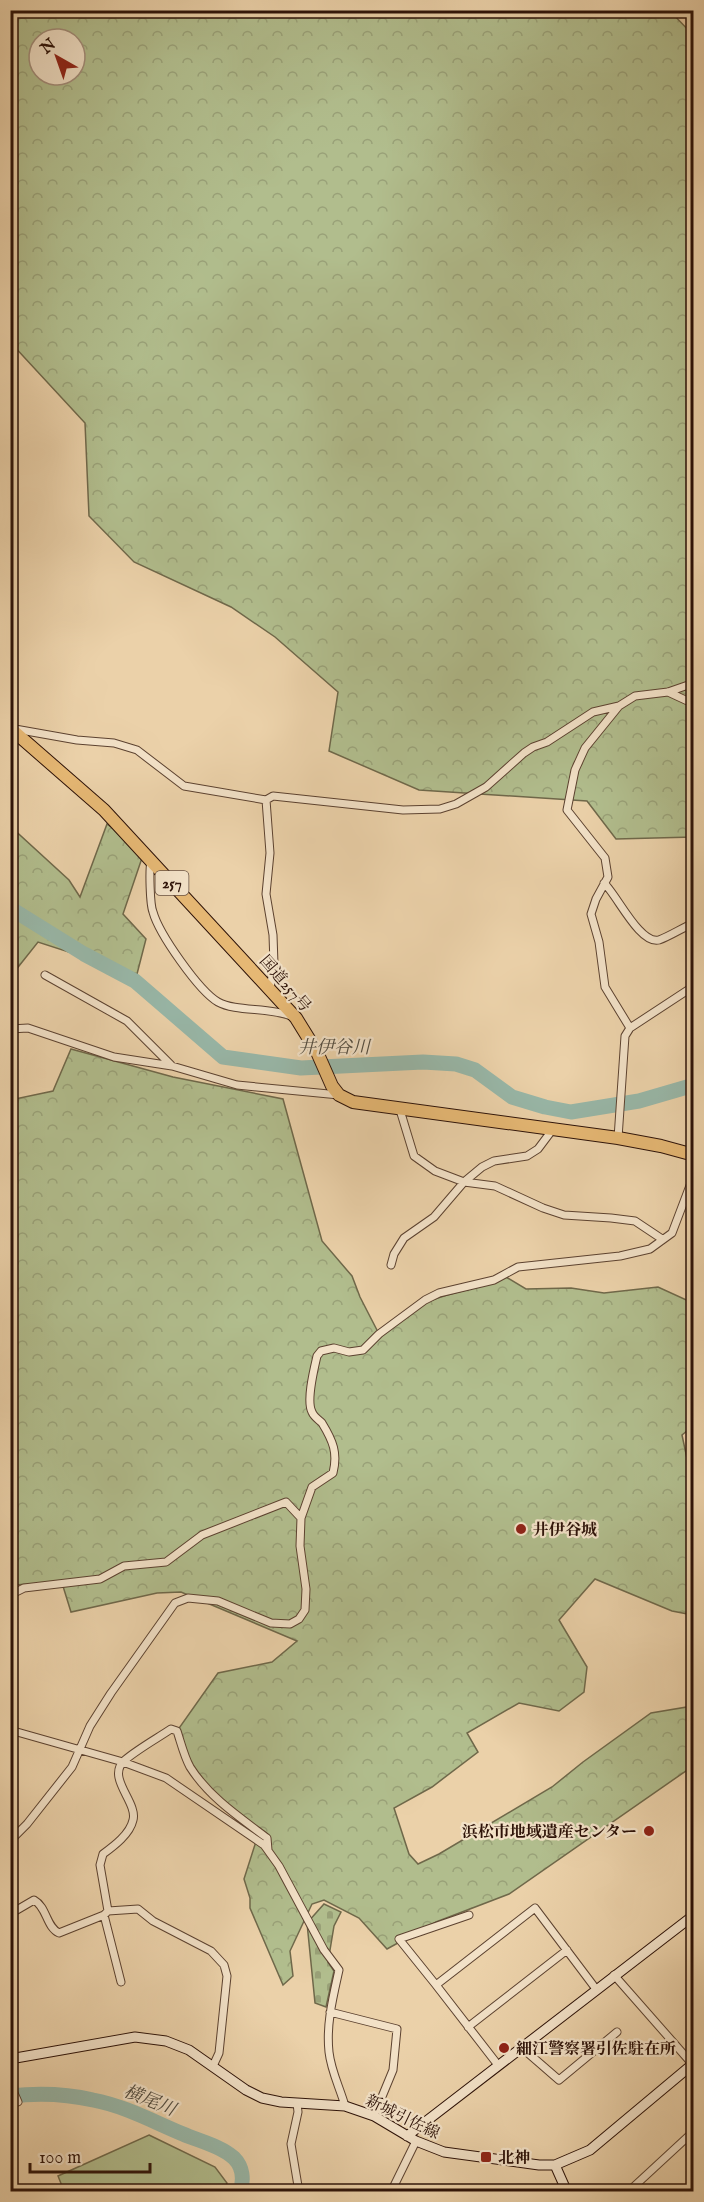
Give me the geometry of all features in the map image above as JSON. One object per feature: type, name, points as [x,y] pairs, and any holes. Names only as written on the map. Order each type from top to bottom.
[{"type":"highway","name":"国道257号","points":[[10,728],[104,810],[296,1018],[317,1052],[335,1091]]},
{"type":"highway","points":[[335,1091],[353,1102],[618,1138],[693,1155]]},
{"type":"main road","points":[[412,2138],[521,2047],[596,1989],[692,1921]]},
{"type":"main road","name":"新城引佐線","points":[[10,2060],[135,2037],[166,2041],[189,2050],[246,2090],[262,2098],[281,2102],[345,2106],[374,2116],[412,2138],[444,2152],[539,2165],[555,2165],[590,2150],[693,2065]]},
{"type":"main road","points":[[555,2165],[567,2192]]},
{"type":"street","points":[[630,1028],[605,987],[599,942],[591,914],[608,877],[605,858],[567,810],[568,804],[575,770],[585,748],[619,706],[635,696],[668,692],[693,683]]},
{"type":"street","points":[[668,692],[693,704]]},
{"type":"street","points":[[10,728],[122,745],[137,750],[184,786],[205,791],[266,800],[273,796],[403,810],[440,809],[456,804],[486,787],[524,753],[547,742],[593,712],[619,706]]},
{"type":"street","points":[[266,800],[270,853],[266,894],[273,935],[274,964],[270,989]]},
{"type":"street","points":[[151,861],[152,909],[159,929],[205,990],[219,1003],[272,1010],[296,1018]]},
{"type":"street","points":[[604,883],[640,933],[649,939],[656,940],[693,923]]},
{"type":"street","points":[[45,975],[127,1021],[172,1066]]},
{"type":"street","points":[[618,1138],[625,1036],[630,1028],[693,986]]},
{"type":"street","points":[[10,1029],[28,1028],[114,1057],[172,1066],[237,1085],[335,1091]]},
{"type":"street","points":[[400,1110],[414,1156],[435,1171],[464,1182],[495,1186],[564,1215],[635,1221],[662,1239]]},
{"type":"street","points":[[391,1265],[394,1254],[404,1238],[434,1217],[464,1182],[482,1167],[494,1161],[526,1156],[538,1149],[553,1129]]},
{"type":"street","points":[[10,1840],[27,1824],[72,1767],[90,1726],[175,1603],[188,1598],[218,1601],[271,1623],[290,1624],[299,1619],[305,1610],[306,1588],[300,1546],[301,1518],[312,1487],[333,1473],[336,1458],[322,1423],[312,1412],[310,1401],[317,1356],[321,1351],[334,1348],[349,1352],[363,1350],[379,1334],[425,1300],[439,1293],[494,1280],[518,1268],[620,1256],[650,1249],[672,1233],[693,1175]]},
{"type":"street","points":[[10,1595],[24,1588],[100,1579],[124,1566],[166,1562],[202,1535],[286,1502],[301,1518]]},
{"type":"street","points":[[121,1982],[106,1913],[100,1865],[103,1854],[119,1842],[133,1821],[133,1807],[122,1789],[119,1778],[123,1762],[171,1729],[177,1731],[189,1765],[201,1782],[218,1801],[267,1838],[269,1852]]},
{"type":"street","points":[[10,1730],[123,1762],[165,1778],[264,1845],[279,1866],[324,1950],[339,1970],[330,2012],[329,2052],[345,2106]]},
{"type":"street","points":[[10,1914],[34,1900],[39,1903],[54,1931],[59,1933],[106,1913],[138,1909],[153,1921],[212,1951],[224,1965],[227,1976],[219,2053],[213,2066]]},
{"type":"street","points":[[436,1985],[535,1908],[596,1989]]},
{"type":"street","points":[[469,1915],[399,1939],[498,2065]]},
{"type":"street","points":[[468,2027],[567,1950]]},
{"type":"street","points":[[614,1976],[693,2065]]},
{"type":"street","points":[[330,2012],[397,2028],[393,2070],[374,2116]]},
{"type":"street","points":[[521,2047],[559,2080],[617,2032]]},
{"type":"street","points":[[11,2086],[18,2102]]},
{"type":"street","points":[[297,2103],[298,2112],[291,2144],[299,2192]]},
{"type":"street","points":[[627,2192],[693,2131]]},
{"type":"street","points":[[391,2192],[412,2138]]},
{"type":"green space","points":[[11,11],[670,11],[694,36],[693,837],[616,839],[587,801],[419,790],[329,751],[338,692],[275,637],[231,607],[134,562],[89,516],[85,423],[11,343]]},
{"type":"green space","points":[[107,824],[144,852],[123,914],[146,939],[137,974],[38,942],[11,976],[10,826],[69,880],[80,897]]},
{"type":"green space","points":[[71,1049],[173,1077],[283,1099],[322,1241],[352,1276],[379,1334],[427,1302],[506,1277],[526,1289],[571,1288],[604,1293],[658,1287],[693,1303],[693,1426],[682,1435],[693,1487],[693,1615],[672,1611],[595,1579],[559,1620],[587,1667],[584,1692],[559,1711],[519,1703],[467,1733],[478,1752],[432,1787],[394,1808],[409,1854],[418,1864],[552,1787],[651,1713],[693,1706],[693,1766],[509,1894],[436,1922],[387,1949],[359,1918],[324,1900],[312,1904],[290,1951],[293,1976],[283,1985],[250,1908],[250,1898],[244,1879],[259,1832],[205,1787],[188,1761],[177,1731],[218,1673],[272,1662],[297,1641],[181,1592],[157,1593],[71,1612],[62,1583],[11,1585],[10,1100],[53,1091]]},
{"type":"green space","points":[[324,1904],[341,1912],[334,1926],[328,1962],[334,1971],[326,2007],[315,2003],[307,1923]]},
{"type":"green space","points":[[149,2135],[215,2167],[227,2183],[223,2191],[64,2191],[58,2176]]},
{"type":"waterway","name":"井伊谷川","points":[[10,908],[84,954],[135,981],[223,1057],[301,1068],[423,1062],[456,1064],[475,1070],[512,1097],[571,1112],[639,1101],[694,1085]]},
{"type":"waterway","name":"横尾川","points":[[10,2096],[62,2095],[105,2103],[128,2110],[210,2144],[229,2154],[239,2165],[242,2174],[240,2192]]},
{"type":"place","name":"井伊谷城","points":[[521,1529]]},
{"type":"place","name":"浜松市地域遺産センター","points":[[649,1831]]},
{"type":"place","name":"細江警察署引佐駐在所","points":[[504,2048]]},
{"type":"place","name":"北神","points":[[486,2157]]}]
